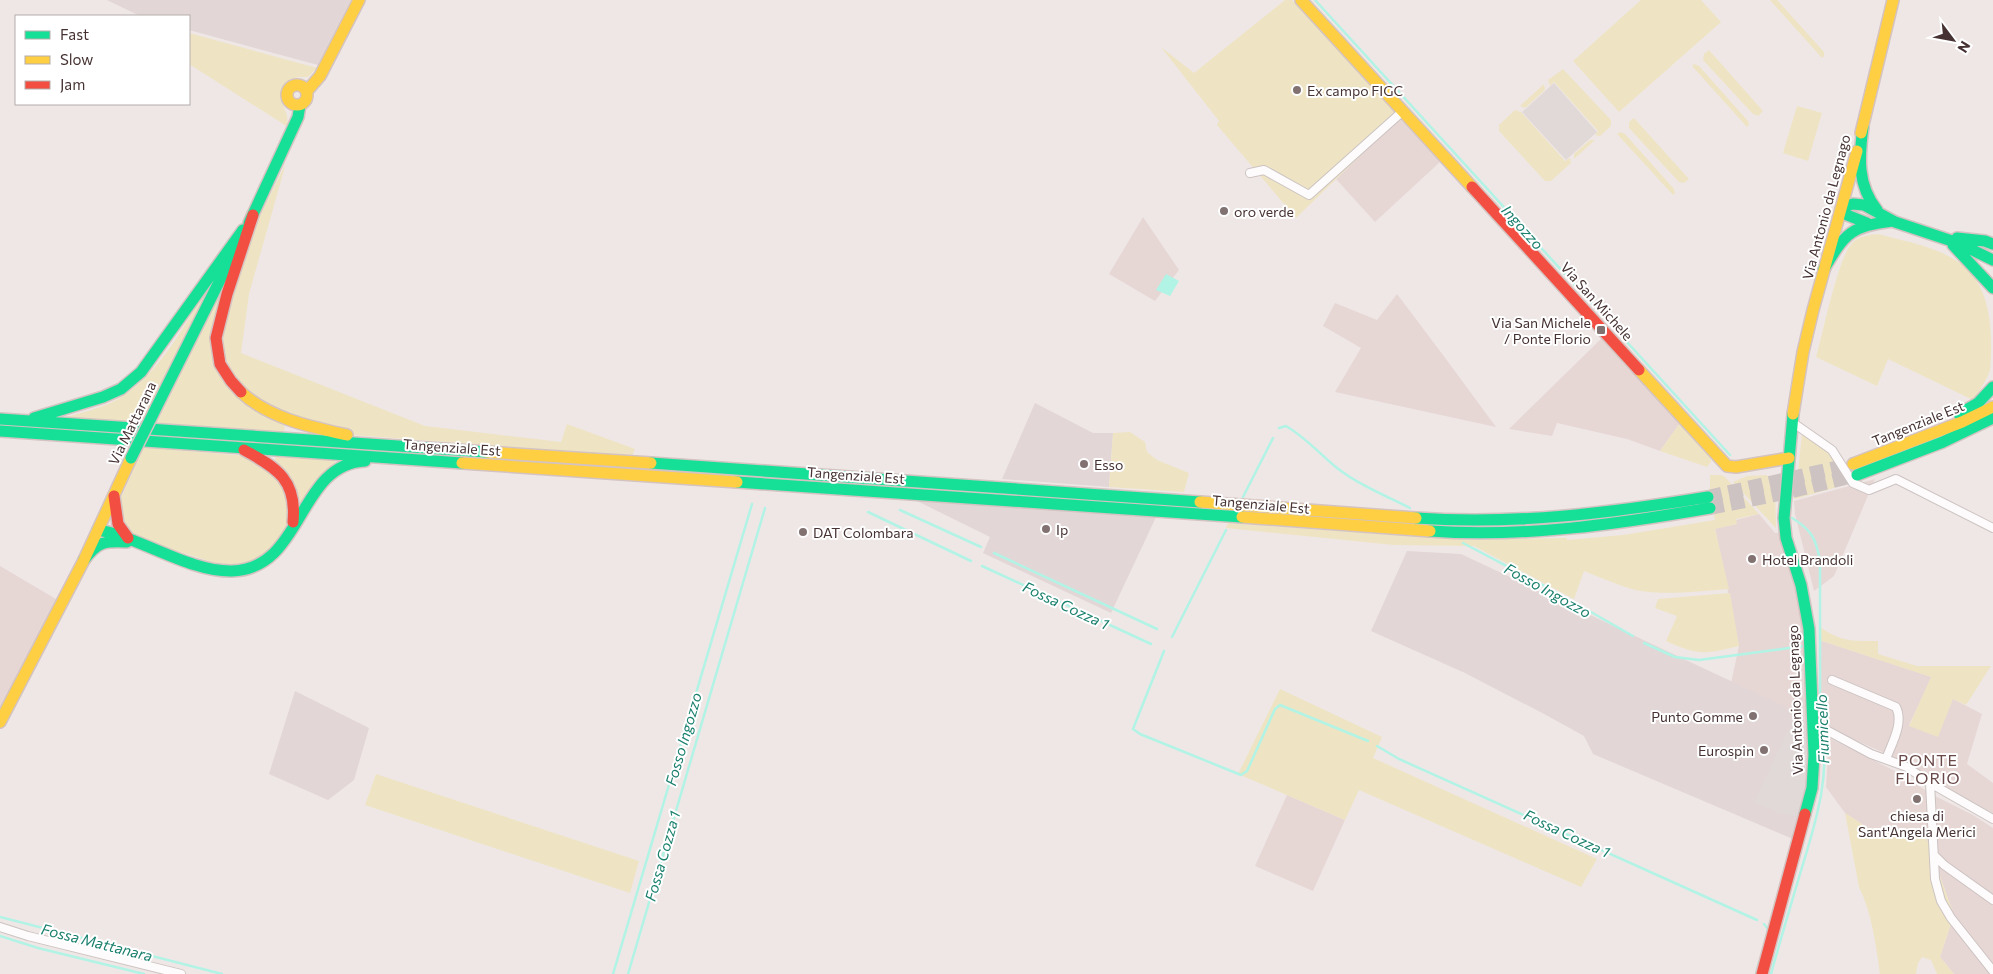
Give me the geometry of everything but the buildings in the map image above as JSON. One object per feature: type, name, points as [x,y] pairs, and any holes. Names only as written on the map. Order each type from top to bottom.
[{"type":"main road","points":[[328,62],[308,80],[290,86],[286,92],[288,101],[293,105],[300,105],[306,99],[307,91],[320,76],[328,62],[359,0]]},
{"type":"main road","name":"Via San Michele","points":[[1301,0],[1727,466],[1736,467],[1789,458]]},
{"type":"main road","name":"Via Antonio da Legnago","points":[[1762,974],[1812,788],[1816,727],[1809,629],[1801,585],[1786,538],[1784,518],[1792,422],[1803,352],[1863,127],[1893,0]]},
{"type":"main road","points":[[295,84],[302,86],[307,91]]},
{"type":"main road","name":"Via Mattarana","points":[[288,101],[291,119],[290,136]]},
{"type":"main road","name":"Via Mattarana","points":[[0,722],[84,560],[131,458],[253,215],[290,136],[298,117],[300,105]]},
{"type":"main road","points":[[1863,127],[1859,155],[1861,179],[1868,200],[1878,211],[1893,221],[1940,236],[1993,260]]},
{"type":"main road","points":[[1867,224],[1847,215],[1842,206],[1850,203],[1878,211]]},
{"type":"main road","points":[[26,421],[103,397],[121,388],[141,372],[253,215]]},
{"type":"main road","points":[[253,215],[235,266],[216,341],[216,353],[228,381],[249,399],[283,416],[321,430],[401,446]]},
{"type":"main road","points":[[1824,269],[1842,240],[1854,230],[1867,224],[1893,221]]},
{"type":"main road","points":[[1940,236],[1985,241],[1993,244]]},
{"type":"main road","points":[[1940,236],[1964,255],[1993,288]]},
{"type":"main road","points":[[1878,455],[1909,435],[1967,411],[1986,397],[1993,387]]},
{"type":"main road","name":"Tangenziale Est","points":[[1993,407],[1962,422],[1878,455],[1855,469],[1915,453],[1970,430],[1993,418]]},
{"type":"main road","name":"Tangenziale Est","points":[[0,419],[914,481],[1456,521],[1546,518],[1709,503],[1637,521],[1549,530],[1456,533],[0,431]]},
{"type":"main road","points":[[239,447],[271,463],[288,483],[295,504],[292,528]]},
{"type":"main road","points":[[98,530],[114,532],[135,542],[216,569],[233,571],[257,567],[278,552],[320,482],[351,462],[426,460]]},
{"type":"main road","points":[[114,496],[118,524],[127,537],[135,542]]},
{"type":"main road","points":[[98,530],[110,541]]},
{"type":"main road","points":[[84,560],[100,542],[135,542]]},
{"type":"street","points":[[1250,173],[1264,170],[1309,195],[1403,111]]},
{"type":"street","points":[[1792,422],[1832,450],[1853,482],[1869,490],[1896,479],[1993,528]]},
{"type":"street","points":[[1832,680],[1896,707],[1899,714],[1898,722],[1886,759]]},
{"type":"street","points":[[1816,727],[1828,731],[1871,754],[1907,767],[1930,783],[1993,819]]},
{"type":"street","points":[[1930,783],[1935,879],[1945,909],[1993,971]]},
{"type":"street","points":[[1934,855],[1944,865],[1993,900]]},
{"type":"street","points":[[0,927],[181,974]]},
{"type":"shaded area","points":[[107,0],[351,0],[318,65],[190,30],[190,15],[138,15]]},
{"type":"shaded area","points":[[1285,0],[1292,0],[1403,111],[1399,118],[1296,218],[1217,125],[1219,121],[1161,47],[1194,73]]},
{"type":"shaded area","points":[[1641,0],[1701,0],[1721,22],[1619,112],[1573,61]]},
{"type":"shaded area","points":[[1770,0],[1777,0],[1824,52],[1822,58]]},
{"type":"shaded area","points":[[190,33],[317,68],[308,77],[298,77],[285,83],[280,97],[287,115],[288,127],[190,65]]},
{"type":"shaded area","points":[[1709,50],[1763,111],[1758,116],[1753,114],[1703,60],[1704,54]]},
{"type":"shaded area","points":[[1694,64],[1699,66],[1748,121],[1749,125],[1747,127],[1692,66]]},
{"type":"shaded area","points":[[1563,69],[1611,120],[1611,126],[1600,136],[1595,135],[1598,131],[1554,82],[1550,86],[1548,80]]},
{"type":"shaded area","points":[[1554,83],[1597,132],[1566,160],[1522,112]]},
{"type":"shaded area","points":[[1544,84],[1545,90],[1525,108],[1520,106]]},
{"type":"shaded area","points":[[1797,106],[1822,113],[1808,161],[1783,153]]},
{"type":"shaded area","points":[[1515,110],[1521,112],[1565,161],[1570,158],[1571,163],[1551,181],[1545,181],[1499,131],[1499,125]]},
{"type":"shaded area","points":[[1399,118],[1440,162],[1375,222],[1336,179]]},
{"type":"shaded area","points":[[1634,118],[1689,179],[1684,183],[1679,182],[1629,128],[1629,122]]},
{"type":"shaded area","points":[[1620,132],[1625,134],[1674,189],[1675,193],[1673,195],[1617,134]]},
{"type":"shaded area","points":[[1590,140],[1595,140],[1574,159],[1574,154]]},
{"type":"shaded area","points":[[286,163],[249,294],[241,353],[425,426],[561,442],[567,424],[635,449],[632,456],[340,434],[267,404],[239,384],[225,357],[223,340],[227,314],[248,240]]},
{"type":"shaded area","points":[[1143,217],[1179,270],[1155,301],[1109,274]]},
{"type":"shaded area","points":[[1878,234],[1939,251],[1969,270],[1977,282],[1984,295],[1988,310],[1991,355],[1989,374],[1973,400],[1888,359],[1877,386],[1816,357],[1837,278],[1847,250],[1858,238]]},
{"type":"shaded area","points":[[1166,274],[1179,281],[1170,296],[1156,290]]},
{"type":"shaded area","points":[[215,275],[141,425],[66,417],[118,399],[148,375],[173,343]]},
{"type":"shaded area","points":[[228,277],[218,367],[281,421],[285,427],[283,433],[156,424]]},
{"type":"shaded area","points":[[1397,294],[1496,427],[1335,392],[1361,348],[1323,326],[1335,303],[1377,320]]},
{"type":"shaded area","points":[[1604,336],[1680,423],[1660,451],[1627,439],[1557,423],[1552,436],[1509,429]]},
{"type":"shaded area","points":[[1035,403],[1093,433],[1113,433],[1109,487],[1002,479]]},
{"type":"shaded area","points":[[1680,423],[1710,458],[1711,462],[1707,467],[1660,451]]},
{"type":"shaded area","points":[[1130,432],[1145,442],[1147,452],[1157,460],[1189,473],[1184,492],[1109,487],[1113,433]]},
{"type":"shaded area","points":[[1802,434],[1829,451],[1851,483],[1795,499]]},
{"type":"shaded area","points":[[143,447],[247,456],[264,463],[284,487],[290,505],[286,532],[259,561],[225,566],[141,540],[127,531],[120,500]]},
{"type":"shaded area","points":[[277,456],[334,460],[336,465],[301,502],[275,461]]},
{"type":"shaded area","points":[[1710,475],[1722,475],[1725,477],[1759,514],[1736,519],[1737,524],[1715,529],[1729,589],[1646,592],[1629,588],[1584,571],[1574,599],[1474,546],[1394,545],[1226,528],[1228,523],[1468,540],[1567,538],[1567,540],[1623,535],[1715,520],[1710,492]]},
{"type":"shaded area","points":[[1766,475],[1771,478],[1775,485],[1776,528],[1733,482],[1747,476]]},
{"type":"shaded area","points":[[1875,479],[1834,576],[1814,591],[1795,514],[1794,501]]},
{"type":"shaded area","points":[[911,498],[1157,515],[1111,613],[983,553],[990,537]]},
{"type":"shaded area","points":[[1759,514],[1775,533],[1784,533],[1788,545],[1805,635],[1807,717],[1731,683],[1739,646],[1715,528],[1736,524],[1736,520]]},
{"type":"shaded area","points":[[1407,551],[1461,554],[1807,717],[1806,788],[1800,826],[1793,839],[1593,754],[1584,736],[1465,673],[1371,631]]},
{"type":"shaded area","points":[[0,566],[56,599],[0,712]]},
{"type":"shaded area","points":[[1730,593],[1739,646],[1718,651],[1702,652],[1686,649],[1666,641],[1677,616],[1655,608],[1658,599]]},
{"type":"shaded area","points":[[1819,626],[1833,635],[1847,640],[1878,641],[1878,654],[1917,666],[1991,666],[1966,705],[1953,699],[1938,737],[1909,726],[1931,677],[1819,640]]},
{"type":"shaded area","points":[[1819,640],[1932,677],[1909,725],[1953,699],[1982,714],[1967,764],[1993,783],[1993,813],[1935,782],[1911,765],[1822,725]]},
{"type":"shaded area","points":[[1280,689],[1382,737],[1373,758],[1597,859],[1581,887],[1359,790],[1345,820],[1238,774]]},
{"type":"shaded area","points":[[295,691],[369,728],[354,780],[328,800],[269,774]]},
{"type":"shaded area","points":[[1788,730],[1807,740],[1807,764],[1801,818],[1779,813],[1754,802]]},
{"type":"shaded area","points":[[1829,738],[1905,776],[1929,793],[1973,815],[1993,828],[1993,974],[1954,974],[1940,957],[1954,915],[1924,832],[1868,828],[1845,813],[1826,787]]},
{"type":"shaded area","points":[[376,774],[639,861],[630,893],[365,805]]},
{"type":"shaded area","points":[[1287,795],[1345,820],[1313,891],[1255,866]]},
{"type":"shaded area","points":[[1845,813],[1868,828],[1924,832],[1954,915],[1940,957],[1954,974],[1937,974],[1931,960],[1922,957],[1918,963],[1916,974],[1880,974],[1873,930],[1859,887]]},
{"type":"waterway","name":"Ingozzo","points":[[1315,0],[1730,455]]},
{"type":"waterway","name":"Fosso Ingozzo","points":[[1279,428],[1286,426],[1300,435],[1337,468],[1354,480],[1410,508]]},
{"type":"waterway","name":"Fosso Ingozzo","points":[[1243,497],[1273,438]]},
{"type":"waterway","name":"Fosso Ingozzo","points":[[613,974],[752,504]]},
{"type":"waterway","name":"Fossa Cozza 1","points":[[628,974],[765,508]]},
{"type":"waterway","name":"Fosso Ingozzo","points":[[900,510],[981,547]]},
{"type":"waterway","name":"Fossa Cozza 1","points":[[868,512],[971,561]]},
{"type":"waterway","name":"Fiumicello","points":[[1771,974],[1816,817],[1823,778],[1824,759],[1820,720],[1820,561],[1815,541],[1809,531],[1792,518]]},
{"type":"waterway","name":"Fosso Ingozzo","points":[[1172,637],[1226,530]]},
{"type":"waterway","name":"Fosso Ingozzo","points":[[1463,543],[1554,591],[1633,636]]},
{"type":"waterway","name":"Fosso Ingozzo","points":[[994,553],[1157,629]]},
{"type":"waterway","name":"Fossa Cozza 1","points":[[982,566],[1151,644]]},
{"type":"waterway","name":"Fosso Ingozzo","points":[[1644,643],[1675,657],[1699,660],[1804,646]]},
{"type":"waterway","name":"Fossa Cozza 1","points":[[1164,651],[1133,729],[1140,734],[1241,775],[1247,771],[1275,709],[1280,705],[1368,741]]},
{"type":"waterway","name":"Fossa Cozza 1","points":[[1377,746],[1399,759],[1757,920]]},
{"type":"waterway","name":"Fossa Mattanara","points":[[0,917],[222,974]]},
{"type":"waterway","name":"Fossa Cozza 1","points":[[1764,924],[1768,929],[1766,939]]},
{"type":"waterway","points":[[0,936],[38,948],[144,974]]},
{"type":"waterway","name":"Fossa Cozza 1","points":[[1756,974],[1759,962]]},
{"type":"tunnel","points":[[1708,497],[1853,464]]},
{"type":"tunnel","points":[[1710,508],[1784,493],[1857,475]]},
{"type":"traffic: fast","points":[[249,223],[298,117],[300,105]]},
{"type":"traffic: fast","points":[[1863,127],[1861,170],[1866,191],[1877,210]]},
{"type":"traffic: fast","points":[[1867,223],[1847,215],[1842,207],[1853,204],[1864,205],[1895,222],[1958,243],[1993,260]]},
{"type":"traffic: fast","points":[[1824,269],[1838,247],[1851,233],[1867,226],[1893,221]]},
{"type":"traffic: fast","points":[[34,418],[103,397],[121,389],[141,372],[243,230]]},
{"type":"traffic: fast","points":[[1957,238],[1985,241],[1993,244]]},
{"type":"traffic: fast","points":[[1953,245],[1993,288]]},
{"type":"traffic: fast","points":[[156,408],[237,246]]},
{"type":"traffic: fast","points":[[1959,414],[1978,403],[1993,387]]},
{"type":"traffic: fast","points":[[131,458],[156,408]]},
{"type":"traffic: fast","points":[[1793,414],[1784,518],[1786,538],[1801,585],[1809,629],[1814,755],[1812,788],[1805,814]]},
{"type":"traffic: fast","points":[[1857,475],[1943,442],[1993,418]]},
{"type":"traffic: fast","points":[[0,419],[487,452]]},
{"type":"traffic: fast","points":[[0,431],[462,463]]},
{"type":"traffic: fast","points":[[98,530],[131,540],[199,566],[216,570],[232,571],[256,566],[274,553],[288,536],[312,497],[326,479],[343,467],[365,461]]},
{"type":"traffic: fast","points":[[651,463],[1200,502]]},
{"type":"traffic: fast","points":[[737,482],[1242,517]]},
{"type":"traffic: fast","points":[[1416,518],[1453,520],[1526,519],[1599,513],[1708,497]]},
{"type":"traffic: fast","points":[[1430,531],[1465,533],[1535,531],[1605,524],[1710,508]]},
{"type":"traffic: fast","points":[[84,560],[94,549],[107,542],[127,542]]},
{"type":"traffic: slow","points":[[307,91],[320,76],[359,0]]},
{"type":"traffic: slow","points":[[1301,0],[1472,187]]},
{"type":"traffic: slow","points":[[1861,133],[1893,0]]},
{"type":"traffic: slow","points":[[293,85],[301,85],[307,91],[307,95],[307,99],[301,105],[293,105],[287,99],[287,91],[293,85]]},
{"type":"traffic: slow","points":[[1793,414],[1803,352],[1813,310],[1857,151]]},
{"type":"traffic: slow","points":[[1639,370],[1727,466],[1736,467],[1789,458]]},
{"type":"traffic: slow","points":[[241,392],[264,409],[277,415],[305,425],[347,435]]},
{"type":"traffic: slow","points":[[1853,464],[1962,422],[1993,407]]},
{"type":"traffic: slow","points":[[487,452],[651,463]]},
{"type":"traffic: slow","points":[[0,722],[84,560],[131,458]]},
{"type":"traffic: slow","points":[[462,463],[737,482]]},
{"type":"traffic: slow","points":[[1200,502],[1416,518]]},
{"type":"traffic: slow","points":[[1242,517],[1430,531]]},
{"type":"traffic: jam","points":[[1472,187],[1639,370]]},
{"type":"traffic: jam","points":[[241,392],[220,364],[216,338],[227,294],[253,215]]},
{"type":"traffic: jam","points":[[244,450],[267,463],[283,477],[292,496],[293,522]]},
{"type":"traffic: jam","points":[[114,496],[118,524],[128,538]]},
{"type":"traffic: jam","points":[[1762,974],[1805,814]]},
{"type":"place","name":"Ex campo FIGC","points":[[1297,90]]},
{"type":"place","name":"oro verde","points":[[1224,211]]},
{"type":"place","name":"Via San Michele / Ponte Florio","points":[[1601,330]]},
{"type":"place","name":"Esso","points":[[1084,464]]},
{"type":"place","name":"Ip","points":[[1046,529]]},
{"type":"place","name":"DAT Colombara","points":[[803,532]]},
{"type":"place","name":"Hotel Brandoli","points":[[1752,559]]},
{"type":"place","name":"Punto Gomme","points":[[1753,716]]},
{"type":"place","name":"Eurospin","points":[[1764,750]]},
{"type":"place","name":"chiesa di Sant'Angela Merici","points":[[1917,799]]},
{"type":"district","name":"PONTE FLORIO","points":[[1928,768]]}]
